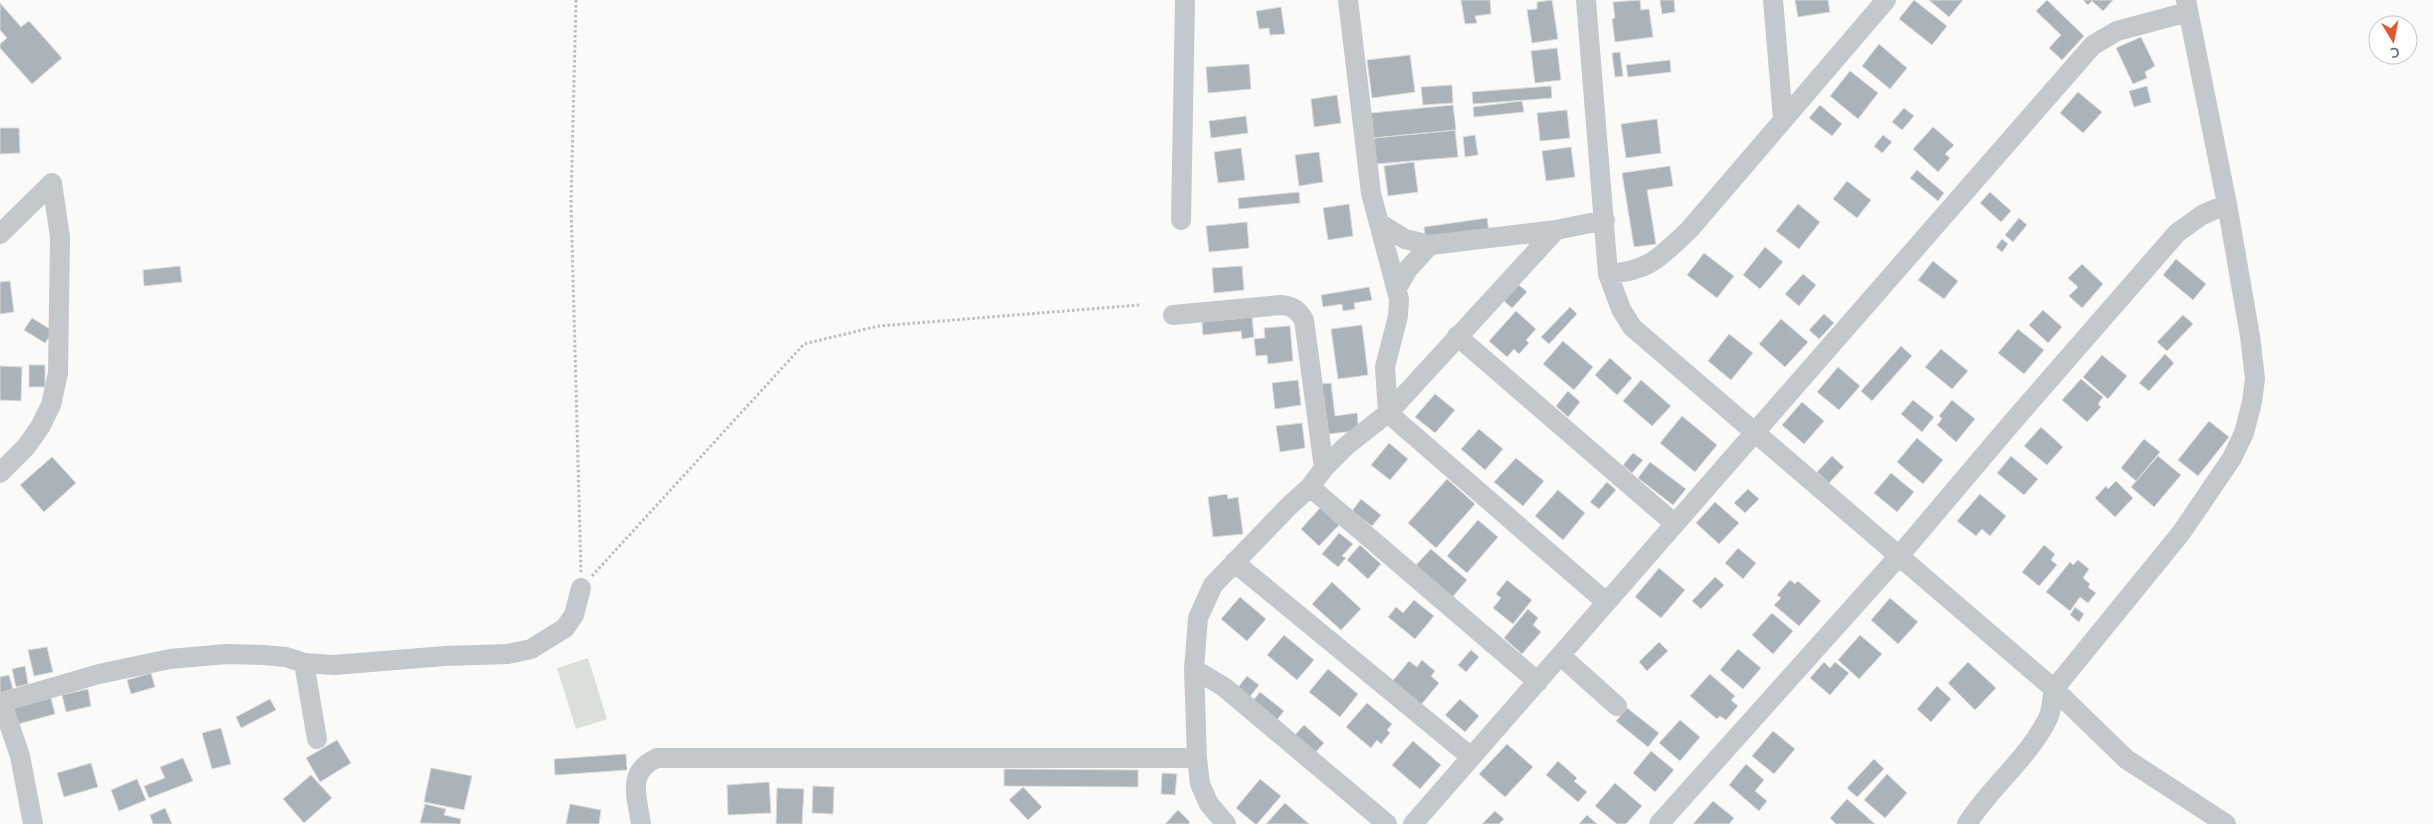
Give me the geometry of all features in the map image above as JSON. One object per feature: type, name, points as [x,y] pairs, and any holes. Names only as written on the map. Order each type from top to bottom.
[{"type":"street","points":[[1181,220],[1185,0]]},
{"type":"street","points":[[1348,0],[1371,194],[1399,299],[1398,316],[1385,367],[1388,413],[1606,602]]},
{"type":"street","points":[[1586,0],[1608,274],[1621,309],[1632,327],[2054,689],[2126,759],[2226,824]]},
{"type":"street","points":[[1773,0],[1783,119]]},
{"type":"street","points":[[1608,274],[1630,272],[1655,262],[1688,230],[1886,0]]},
{"type":"street","points":[[1413,824],[2093,45],[2117,31],[2187,6],[2227,204],[2255,379],[2252,402],[2244,434],[2232,458],[2181,533],[2054,689],[2050,713],[2037,738],[1977,808],[1967,824]]},
{"type":"street","points":[[0,234],[52,183],[60,237],[58,373],[51,405],[40,427],[26,447],[0,473]]},
{"type":"street","points":[[1659,824],[1899,556],[2177,232],[2202,215],[2227,204]]},
{"type":"street","points":[[1379,223],[1405,238],[1430,246],[1556,230],[1605,220]]},
{"type":"street","points":[[1226,824],[1209,804],[1200,784],[1197,758],[1194,669],[1198,618],[1213,585],[1310,487],[1324,468],[1346,446],[1388,413],[1556,230]]},
{"type":"street","points":[[1397,288],[1408,269],[1430,246]]},
{"type":"street","points":[[1173,315],[1281,305],[1291,306],[1299,311],[1304,320],[1324,468]]},
{"type":"street","points":[[1457,336],[1675,524]]},
{"type":"street","points":[[1310,487],[1538,682]]},
{"type":"street","points":[[1234,562],[1471,757]]},
{"type":"street","points":[[34,824],[20,756],[1,703],[99,674],[170,659],[226,654],[264,655],[286,657],[304,663],[334,665],[446,656],[508,654],[531,649],[565,628],[574,615],[581,588]]},
{"type":"street","points":[[1561,656],[1618,706]]},
{"type":"street","points":[[304,663],[317,739]]},
{"type":"street","points":[[1194,669],[1224,687],[1387,824]]},
{"type":"street","points":[[641,824],[636,784],[638,772],[648,762],[657,758],[1197,758]]},
{"type":"path","points":[[576,0],[571,203],[581,588]]},
{"type":"path","points":[[581,588],[804,344],[879,326],[1139,305]]},
{"type":"shaded area","points":[[588,658],[607,719],[576,729],[557,668]]},
{"type":"building","points":[[1461,0],[1490,0],[1491,14],[1475,16],[1477,23],[1465,24]]},
{"type":"building","points":[[1552,0],[1558,39],[1532,43],[1527,10],[1537,9],[1537,2]]},
{"type":"building","points":[[1640,0],[1641,10],[1649,9],[1653,37],[1615,42],[1612,19],[1615,18],[1613,2]]},
{"type":"building","points":[[1660,0],[1674,0],[1675,12],[1662,14]]},
{"type":"building","points":[[1795,0],[1828,0],[1830,12],[1798,17]]},
{"type":"building","points":[[1914,0],[1947,26],[1932,45],[1899,19]]},
{"type":"building","points":[[1929,0],[1963,0],[1949,17]]},
{"type":"building","points":[[2047,0],[2084,36],[2062,60],[2049,48],[2061,35],[2036,11]]},
{"type":"building","points":[[2083,0],[2113,0],[2103,11],[2092,1],[2088,5]]},
{"type":"building","points":[[0,3],[21,27],[29,21],[62,58],[32,84],[0,48],[0,44],[7,38],[0,30]]},
{"type":"building","points":[[1281,7],[1285,34],[1270,35],[1269,28],[1259,29],[1256,11]]},
{"type":"building","points":[[2141,37],[2155,66],[2145,72],[2147,78],[2133,84],[2116,48]]},
{"type":"building","points":[[1879,44],[1907,68],[1890,89],[1862,66]]},
{"type":"building","points":[[1557,48],[1561,80],[1535,83],[1531,51]]},
{"type":"building","points":[[1620,52],[1623,76],[1615,77],[1612,53]]},
{"type":"building","points":[[1410,55],[1415,92],[1372,98],[1367,60]]},
{"type":"building","points":[[1670,60],[1671,72],[1628,77],[1626,65]]},
{"type":"building","points":[[1249,64],[1251,89],[1208,93],[1206,67]]},
{"type":"building","points":[[1850,71],[1878,93],[1858,119],[1830,96]]},
{"type":"building","points":[[1452,85],[1453,103],[1423,105],[1421,87]]},
{"type":"building","points":[[1551,86],[1552,98],[1473,104],[1472,92]]},
{"type":"building","points":[[2147,86],[2151,102],[2134,107],[2129,91]]},
{"type":"building","points":[[2078,92],[2102,112],[2083,133],[2060,113]]},
{"type":"building","points":[[1337,95],[1341,123],[1314,127],[1311,99]]},
{"type":"building","points":[[1522,101],[1524,112],[1474,117],[1473,107]]},
{"type":"building","points":[[1453,105],[1456,130],[1374,138],[1371,113]]},
{"type":"building","points":[[1820,105],[1842,124],[1832,136],[1809,118]]},
{"type":"building","points":[[1904,108],[1914,116],[1902,130],[1892,122]]},
{"type":"building","points":[[1567,110],[1570,138],[1540,141],[1537,113]]},
{"type":"building","points":[[1246,116],[1248,133],[1211,138],[1209,121]]},
{"type":"building","points":[[1657,119],[1661,153],[1626,158],[1621,124]]},
{"type":"building","points":[[1933,127],[1954,145],[1945,154],[1950,158],[1938,172],[1913,149]]},
{"type":"building","points":[[0,128],[19,128],[20,153],[0,154]]},
{"type":"building","points":[[1455,130],[1458,157],[1376,164],[1374,138]]},
{"type":"building","points":[[1475,135],[1478,155],[1465,157],[1463,137]]},
{"type":"building","points":[[1883,135],[1892,142],[1882,153],[1874,146]]},
{"type":"building","points":[[1571,147],[1575,177],[1546,181],[1542,151]]},
{"type":"building","points":[[1241,148],[1245,180],[1218,183],[1214,152]]},
{"type":"building","points":[[1319,152],[1323,182],[1299,186],[1295,155]]},
{"type":"building","points":[[1414,162],[1418,192],[1388,196],[1384,166]]},
{"type":"building","points":[[1670,166],[1673,186],[1647,190],[1656,244],[1634,247],[1622,173]]},
{"type":"building","points":[[1917,170],[1944,193],[1938,201],[1910,178]]},
{"type":"building","points":[[1847,181],[1871,200],[1857,218],[1833,199]]},
{"type":"building","points":[[1299,192],[1300,203],[1239,209],[1238,198]]},
{"type":"building","points":[[1990,192],[2011,211],[2001,222],[1980,203]]},
{"type":"building","points":[[1349,204],[1353,236],[1328,240],[1323,208]]},
{"type":"building","points":[[1798,204],[1820,222],[1799,249],[1776,231]]},
{"type":"building","points":[[1487,218],[1489,232],[1426,241],[1424,227]]},
{"type":"building","points":[[2019,218],[2027,225],[2013,242],[2005,235]]},
{"type":"building","points":[[1247,222],[1249,248],[1209,252],[1206,226]]},
{"type":"building","points":[[2002,239],[2008,244],[2002,252],[1996,247]]},
{"type":"building","points":[[1765,247],[1783,262],[1760,289],[1743,275]]},
{"type":"building","points":[[1704,253],[1734,276],[1717,298],[1687,275]]},
{"type":"building","points":[[2176,259],[2206,284],[2193,300],[2163,275]]},
{"type":"building","points":[[1933,261],[1958,281],[1944,299],[1918,280]]},
{"type":"building","points":[[2082,264],[2103,284],[2082,308],[2069,296],[2078,287],[2068,278]]},
{"type":"building","points":[[180,266],[182,282],[144,286],[143,270]]},
{"type":"building","points":[[1242,266],[1244,290],[1214,293],[1212,268]]},
{"type":"building","points":[[1803,274],[1816,285],[1799,306],[1785,294]]},
{"type":"building","points":[[10,281],[14,312],[0,314],[0,282]]},
{"type":"building","points":[[1519,285],[1527,292],[1512,308],[1504,301]]},
{"type":"building","points":[[1369,287],[1372,300],[1354,303],[1355,309],[1343,311],[1342,304],[1323,307],[1321,295]]},
{"type":"building","points":[[1570,307],[1577,314],[1549,344],[1541,337]]},
{"type":"building","points":[[2043,310],[2062,327],[2048,343],[2029,325]]},
{"type":"building","points":[[1516,311],[1536,329],[1526,340],[1529,343],[1519,354],[1514,349],[1507,357],[1489,341]]},
{"type":"building","points":[[1824,314],[1834,323],[1819,339],[1809,330]]},
{"type":"building","points":[[2183,315],[2193,324],[2167,351],[2157,342]]},
{"type":"building","points":[[1252,317],[1254,337],[1242,339],[1241,331],[1203,335],[1202,322]]},
{"type":"building","points":[[32,318],[53,331],[45,343],[24,330]]},
{"type":"building","points":[[1781,319],[1808,342],[1785,367],[1759,344]]},
{"type":"building","points":[[1362,325],[1368,375],[1338,379],[1331,329]]},
{"type":"building","points":[[1290,326],[1293,361],[1268,364],[1267,355],[1256,356],[1254,339],[1265,338],[1264,328]]},
{"type":"building","points":[[2018,329],[2044,350],[2024,374],[1998,353]]},
{"type":"building","points":[[1729,334],[1753,353],[1731,380],[1708,361]]},
{"type":"building","points":[[1563,341],[1593,367],[1574,390],[1543,364]]},
{"type":"building","points":[[1901,346],[1912,356],[1872,401],[1861,391]]},
{"type":"building","points":[[1941,349],[1968,371],[1952,389],[1925,367]]},
{"type":"building","points":[[2165,354],[2174,363],[2149,391],[2139,383]]},
{"type":"building","points":[[2102,355],[2127,376],[2108,399],[2083,377]]},
{"type":"building","points":[[1610,358],[1632,378],[1617,395],[1595,375]]},
{"type":"building","points":[[29,365],[45,365],[45,387],[29,387]]},
{"type":"building","points":[[0,366],[22,367],[21,401],[0,400]]},
{"type":"building","points":[[1838,367],[1860,386],[1839,410],[1817,392]]},
{"type":"building","points":[[2081,379],[2103,397],[2098,404],[2101,407],[2087,422],[2062,400]]},
{"type":"building","points":[[1298,380],[1301,405],[1275,409],[1272,383]]},
{"type":"building","points":[[1641,380],[1671,406],[1652,426],[1623,401]]},
{"type":"building","points":[[1331,383],[1335,416],[1357,413],[1358,423],[1355,431],[1328,434],[1322,384]]},
{"type":"building","points":[[1568,391],[1580,402],[1568,417],[1556,406]]},
{"type":"building","points":[[1435,394],[1455,410],[1435,433],[1415,417]]},
{"type":"building","points":[[1913,400],[1934,417],[1922,432],[1901,414]]},
{"type":"building","points":[[1952,400],[1975,419],[1956,442],[1937,425],[1942,419],[1939,416]]},
{"type":"building","points":[[1802,402],[1824,421],[1804,444],[1782,425]]},
{"type":"building","points":[[1682,416],[1717,445],[1695,472],[1660,443]]},
{"type":"building","points":[[2209,421],[2229,437],[2198,476],[2178,460]]},
{"type":"building","points":[[1302,423],[1305,448],[1280,452],[1276,426]]},
{"type":"building","points":[[2041,427],[2063,447],[2047,465],[2024,446]]},
{"type":"building","points":[[1479,429],[1503,449],[1485,470],[1461,449]]},
{"type":"building","points":[[1917,438],[1943,460],[1923,484],[1897,462]]},
{"type":"building","points":[[2144,439],[2160,452],[2136,481],[2121,468]]},
{"type":"building","points":[[1389,443],[1408,459],[1390,480],[1371,465]]},
{"type":"building","points":[[1633,453],[1643,460],[1632,473],[1623,465]]},
{"type":"building","points":[[1832,456],[1844,467],[1829,483],[1817,472]]},
{"type":"building","points":[[2011,456],[2038,479],[2024,495],[1997,473]]},
{"type":"building","points":[[2158,456],[2181,475],[2154,507],[2131,487]]},
{"type":"building","points":[[52,457],[76,483],[44,512],[20,485]]},
{"type":"building","points":[[1516,458],[1544,481],[1523,506],[1494,482]]},
{"type":"building","points":[[1650,462],[1686,489],[1673,505],[1638,478]]},
{"type":"building","points":[[1891,473],[1914,492],[1897,512],[1874,493]]},
{"type":"building","points":[[1447,479],[1475,504],[1436,548],[1408,523]]},
{"type":"building","points":[[2116,481],[2133,498],[2115,517],[2095,498],[2106,486],[2108,489]]},
{"type":"building","points":[[1607,482],[1616,490],[1599,509],[1590,502]]},
{"type":"building","points":[[1748,489],[1759,499],[1745,513],[1734,503]]},
{"type":"building","points":[[1558,490],[1585,513],[1563,540],[1535,516]]},
{"type":"building","points":[[1227,494],[1228,499],[1238,497],[1243,534],[1213,537],[1208,497]]},
{"type":"building","points":[[1980,494],[2006,516],[1990,536],[1982,529],[1976,536],[1957,521]]},
{"type":"building","points":[[1361,499],[1381,515],[1372,526],[1352,511]]},
{"type":"building","points":[[1715,502],[1739,523],[1719,544],[1696,523]]},
{"type":"building","points":[[1320,508],[1339,525],[1319,546],[1301,529]]},
{"type":"building","points":[[1478,520],[1498,537],[1467,573],[1447,556]]},
{"type":"building","points":[[1339,533],[1353,544],[1342,556],[1346,558],[1338,567],[1322,554]]},
{"type":"building","points":[[1360,545],[1381,564],[1368,579],[1347,560]]},
{"type":"building","points":[[2044,545],[2055,554],[2051,560],[2057,565],[2039,586],[2022,572]]},
{"type":"building","points":[[1738,548],[1756,563],[1743,579],[1725,563]]},
{"type":"building","points":[[1431,549],[1467,580],[1448,602],[1414,567]]},
{"type":"building","points":[[2078,560],[2089,569],[2083,578],[2090,584],[2088,587],[2096,593],[2088,603],[2080,597],[2070,611],[2046,592],[2070,562],[2073,565]]},
{"type":"building","points":[[1659,568],[1685,590],[1661,618],[1635,597]]},
{"type":"building","points":[[1715,577],[1724,585],[1701,609],[1692,601]]},
{"type":"building","points":[[1507,580],[1532,600],[1513,624],[1493,608],[1501,598],[1496,594]]},
{"type":"building","points":[[1790,580],[1795,584],[1798,581],[1821,601],[1799,626],[1774,605],[1781,598],[1777,595]]},
{"type":"building","points":[[1332,582],[1361,609],[1341,630],[1312,604]]},
{"type":"building","points":[[1240,597],[1266,619],[1247,641],[1221,619]]},
{"type":"building","points":[[1890,598],[1918,622],[1898,644],[1871,620]]},
{"type":"building","points":[[1414,600],[1434,616],[1415,639],[1388,617],[1396,607],[1403,613]]},
{"type":"building","points":[[2075,607],[2084,614],[2079,622],[2070,615]]},
{"type":"building","points":[[1528,609],[1538,618],[1533,625],[1541,632],[1522,654],[1504,638]]},
{"type":"building","points":[[1772,613],[1793,631],[1773,654],[1752,635]]},
{"type":"building","points":[[1284,635],[1314,660],[1297,680],[1267,655]]},
{"type":"building","points":[[1860,635],[1882,654],[1859,679],[1838,660]]},
{"type":"building","points":[[1659,642],[1668,651],[1647,671],[1639,662]]},
{"type":"building","points":[[47,647],[53,672],[34,676],[28,650]]},
{"type":"building","points":[[1738,649],[1761,668],[1743,689],[1720,670]]},
{"type":"building","points":[[1471,650],[1479,657],[1466,672],[1458,665]]},
{"type":"building","points":[[1422,660],[1435,671],[1431,676],[1439,683],[1420,706],[1391,683],[1409,661],[1417,667]]},
{"type":"building","points":[[1824,662],[1830,668],[1835,662],[1849,673],[1830,695],[1810,678]]},
{"type":"building","points":[[1968,662],[1996,688],[1975,710],[1948,683]]},
{"type":"building","points":[[25,666],[28,684],[16,687],[12,669]]},
{"type":"building","points":[[1328,669],[1358,694],[1340,717],[1309,692]]},
{"type":"building","points":[[151,673],[155,687],[131,694],[127,680]]},
{"type":"building","points":[[1710,674],[1735,696],[1731,700],[1738,706],[1726,720],[1720,716],[1717,719],[1690,696]]},
{"type":"building","points":[[9,675],[13,689],[0,693],[0,677]]},
{"type":"building","points":[[1247,676],[1259,685],[1248,699],[1236,690]]},
{"type":"building","points":[[1937,686],[1951,699],[1931,722],[1917,709]]},
{"type":"building","points":[[88,689],[91,706],[66,712],[62,695]]},
{"type":"building","points":[[1260,692],[1284,711],[1276,721],[1252,702]]},
{"type":"building","points":[[51,698],[55,714],[18,724],[13,707]]},
{"type":"building","points":[[270,699],[276,710],[241,728],[236,717]]},
{"type":"building","points":[[1460,699],[1479,716],[1465,732],[1445,715]]},
{"type":"building","points":[[1367,703],[1392,724],[1387,730],[1390,733],[1381,744],[1377,740],[1371,748],[1346,727]]},
{"type":"building","points":[[1627,708],[1659,733],[1648,747],[1616,721]]},
{"type":"building","points":[[1680,720],[1700,737],[1680,761],[1659,743]]},
{"type":"building","points":[[1304,725],[1324,743],[1314,754],[1294,736]]},
{"type":"building","points":[[221,728],[231,764],[212,769],[202,733]]},
{"type":"building","points":[[1773,731],[1795,749],[1774,774],[1752,756]]},
{"type":"building","points":[[337,740],[351,763],[320,782],[306,758]]},
{"type":"building","points":[[1413,741],[1441,765],[1420,789],[1392,765]]},
{"type":"building","points":[[1507,744],[1533,767],[1505,797],[1479,774]]},
{"type":"building","points":[[1651,751],[1674,770],[1655,792],[1633,773]]},
{"type":"building","points":[[626,754],[627,770],[555,775],[554,759]]},
{"type":"building","points":[[183,758],[193,781],[149,798],[144,786],[165,778],[160,767]]},
{"type":"building","points":[[1874,759],[1884,769],[1857,797],[1847,788]]},
{"type":"building","points":[[1558,761],[1577,778],[1574,781],[1587,792],[1578,802],[1546,775]]},
{"type":"building","points":[[91,763],[98,787],[64,797],[57,773]]},
{"type":"building","points":[[1746,764],[1764,780],[1755,791],[1767,801],[1759,811],[1729,785]]},
{"type":"building","points":[[431,768],[472,776],[464,810],[424,802]]},
{"type":"building","points":[[1004,769],[1138,770],[1138,787],[1004,786]]},
{"type":"building","points":[[1162,773],[1177,774],[1175,795],[1161,794]]},
{"type":"building","points":[[1887,774],[1907,793],[1885,818],[1864,800]]},
{"type":"building","points":[[311,775],[332,798],[304,823],[283,799]]},
{"type":"building","points":[[137,779],[146,800],[119,811],[111,790]]},
{"type":"building","points":[[1260,779],[1281,796],[1255,824],[1236,808]]},
{"type":"building","points":[[769,782],[771,813],[728,815],[727,785]]},
{"type":"building","points":[[1615,783],[1642,806],[1626,824],[1617,824],[1595,806]]},
{"type":"building","points":[[813,786],[834,787],[833,814],[812,813]]},
{"type":"building","points":[[1023,787],[1042,807],[1028,820],[1009,800]]},
{"type":"building","points":[[777,788],[804,789],[802,824],[776,824]]},
{"type":"building","points":[[1847,799],[1875,824],[1836,824],[1830,818]]},
{"type":"building","points":[[1713,801],[1734,818],[1729,824],[1693,824]]},
{"type":"building","points":[[1285,803],[1309,824],[1266,824]]},
{"type":"building","points":[[425,804],[446,809],[444,815],[461,819],[460,824],[420,823]]},
{"type":"building","points":[[570,804],[601,810],[599,824],[566,824]]},
{"type":"building","points":[[165,808],[172,824],[153,824],[150,815]]},
{"type":"building","points":[[1178,810],[1190,822],[1189,824],[1165,824]]},
{"type":"building","points":[[1495,811],[1504,819],[1499,824],[1482,824]]},
{"type":"building","points":[[1587,815],[1597,824],[1579,824]]}]
